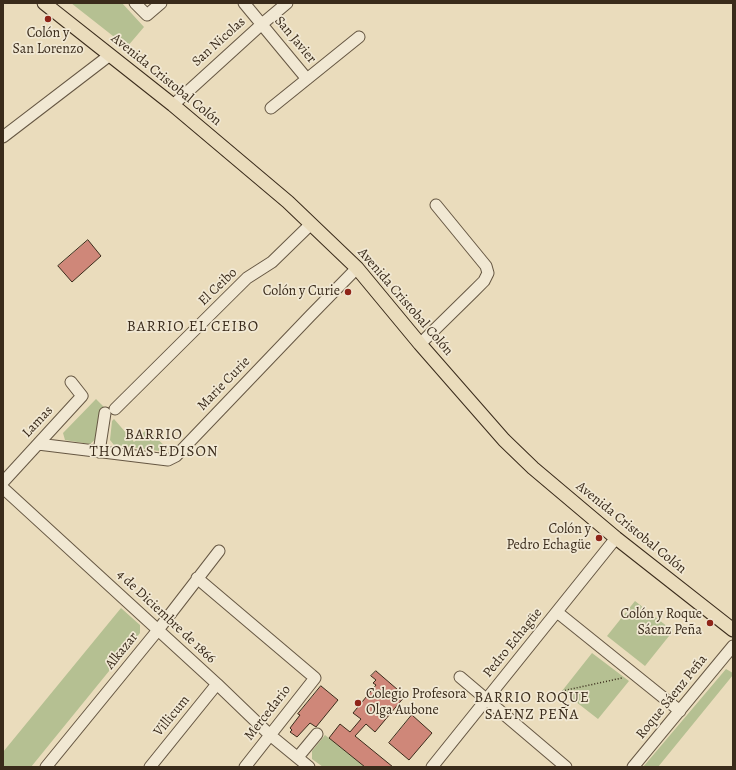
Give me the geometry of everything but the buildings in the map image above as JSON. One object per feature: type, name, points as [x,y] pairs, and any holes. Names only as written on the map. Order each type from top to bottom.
[{"type":"main road","name":"Avenida Cristobal Colón","points":[[44,3],[172,105],[288,202],[357,268],[420,344],[504,440],[532,468],[616,538],[733,630]]},
{"type":"street","points":[[135,3],[147,15],[161,3]]},
{"type":"street","name":"San Javier","points":[[244,3],[307,79]]},
{"type":"street","name":"San Nicolas","points":[[172,105],[287,3]]},
{"type":"street","points":[[271,108],[359,37]]},
{"type":"street","points":[[3,137],[110,55]]},
{"type":"street","points":[[420,344],[484,281],[488,273],[486,266],[436,205]]},
{"type":"street","name":"El Ceibo","points":[[99,452],[110,411],[247,278],[272,262],[311,224]]},
{"type":"street","name":"Marie Curie","points":[[38,444],[168,460],[176,456],[357,268]]},
{"type":"street","name":"Lamas","points":[[3,482],[82,396],[71,382]]},
{"type":"street","name":"4 de Diciembre de 1866","points":[[3,488],[217,684],[270,735],[310,767]]},
{"type":"street","name":"Pedro Echagüe","points":[[436,766],[486,700],[616,538]]},
{"type":"street","name":"Alkazar","points":[[46,767],[158,630],[219,551]]},
{"type":"street","name":"Mercedario","points":[[197,578],[315,678],[245,767]]},
{"type":"street","points":[[557,612],[680,710]]},
{"type":"street","name":"Roque Sáenz Peña","points":[[633,767],[733,646]]},
{"type":"street","points":[[460,677],[566,767]]},
{"type":"street","name":"Villicum","points":[[150,767],[217,684]]},
{"type":"street","points":[[298,757],[317,734]]},
{"type":"path","points":[[562,691],[624,677]]},
{"type":"green space","points":[[71,3],[122,3],[144,27],[127,47]]},
{"type":"green space","points":[[96,399],[105,408],[96,439],[90,444],[65,440],[63,433]]},
{"type":"green space","points":[[114,419],[134,442],[147,429],[169,450],[160,451],[114,445],[110,440],[112,421]]},
{"type":"green space","points":[[635,601],[673,631],[645,666],[607,636]]},
{"type":"green space","points":[[121,608],[140,625],[140,633],[31,767],[3,767],[3,752]]},
{"type":"green space","points":[[592,653],[629,681],[598,719],[562,691]]},
{"type":"green space","points":[[726,669],[733,673],[733,675],[658,767],[643,767]]},
{"type":"green space","points":[[325,735],[365,767],[323,767],[312,759],[312,751]]},
{"type":"place","name":"Colón y San Lorenzo","points":[[48,19]]},
{"type":"place","name":"Colón y Curie","points":[[348,292]]},
{"type":"place","name":"Colón y Pedro Echagüe","points":[[599,538]]},
{"type":"place","name":"Colón y Roque Sáenz Peña","points":[[710,623]]},
{"type":"place","name":"Colegio Profesora Olga Aubone","points":[[358,703]]},
{"type":"district","name":"BARRIO EL CEIBO","points":[[193,327]]},
{"type":"district","name":"BARRIO THOMAS EDISON","points":[[154,444]]},
{"type":"district","name":"BARRIO ROQUE SAENZ PEÑA","points":[[532,706]]}]
